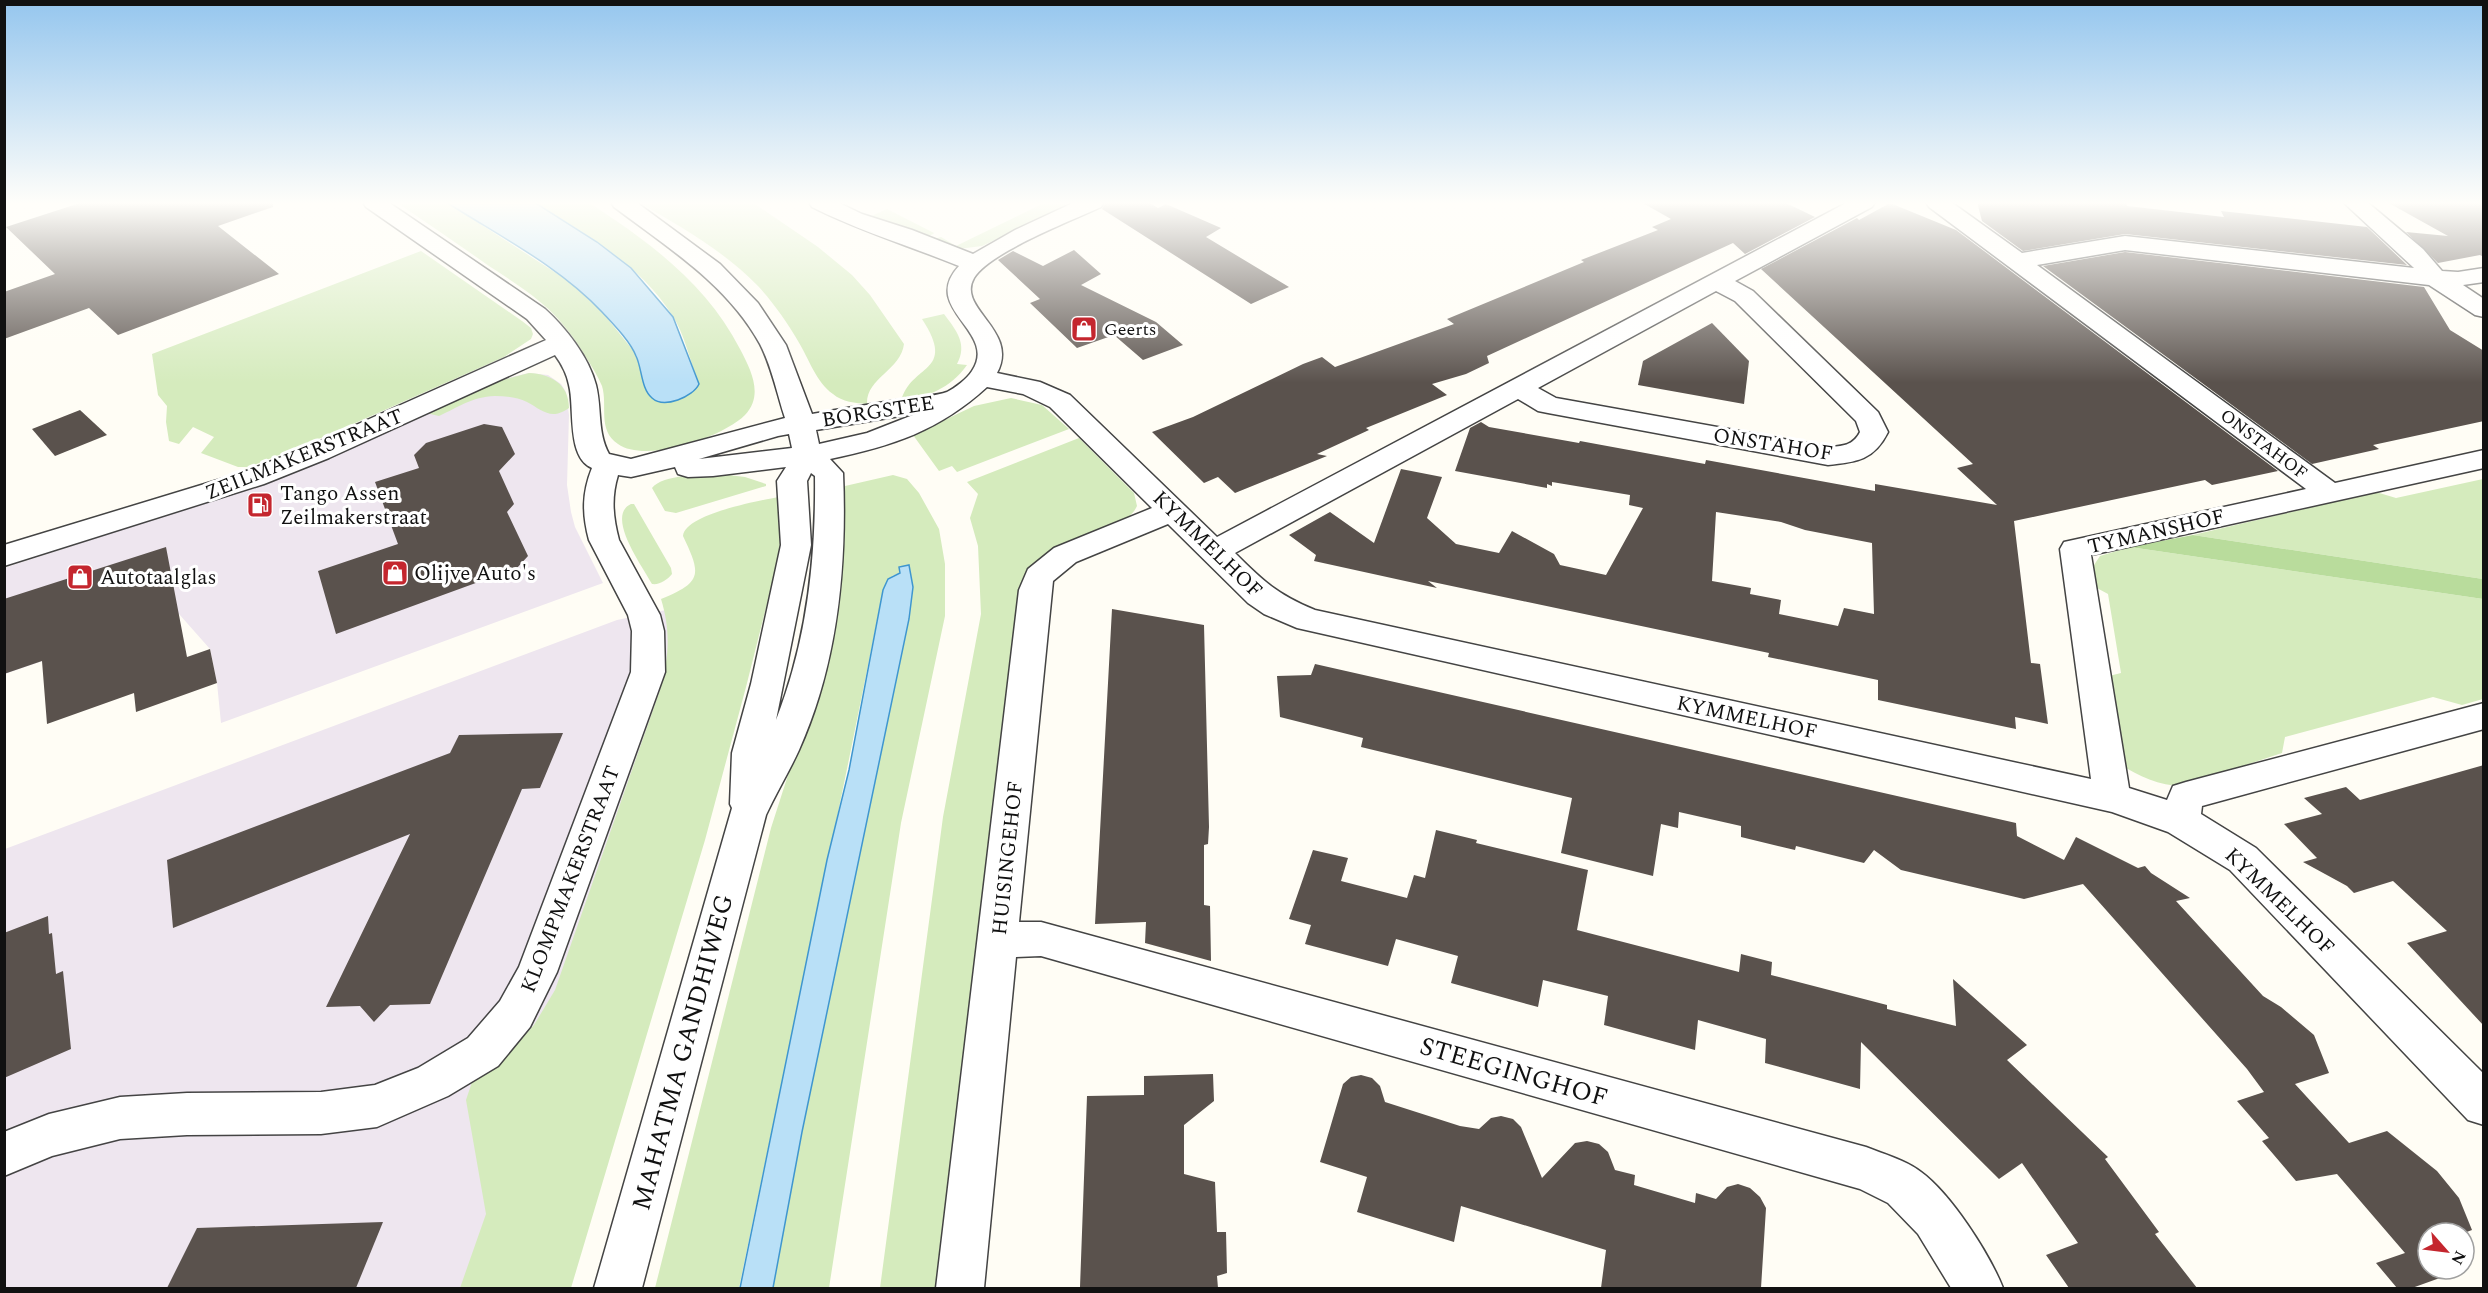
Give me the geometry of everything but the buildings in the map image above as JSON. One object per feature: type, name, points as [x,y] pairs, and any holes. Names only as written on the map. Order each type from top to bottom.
[{"type":"street","points":[[461,262],[536,314],[562,342],[583,385],[588,441],[598,459],[608,464],[631,468],[656,463],[774,428],[801,423]]},
{"type":"street","points":[[656,463],[690,468],[749,463],[807,454],[801,423],[772,345],[749,308],[703,262]]},
{"type":"street","points":[[1213,552],[1753,262]]},
{"type":"street","name":"ONSTAHOF","points":[[2020,262],[2330,493]]},
{"type":"street","points":[[2296,262],[2435,278],[2458,279],[2484,275]]},
{"type":"street","points":[[2422,262],[2435,278],[2484,310]]},
{"type":"street","points":[[974,263],[958,283],[958,292],[961,302],[990,345],[990,358],[982,378]]},
{"type":"street","name":"ONSTAHOF","points":[[1519,388],[1548,405],[1828,456],[1852,454],[1868,445],[1874,432],[1868,418],[1744,296],[1717,282]]},
{"type":"street","name":"ZEILMAKERSTRAAT","points":[[4,556],[254,478],[319,452],[562,342]]},
{"type":"street","name":"BORGSTEE","points":[[807,454],[860,443],[916,425],[939,413],[955,399],[971,390],[982,378]]},
{"type":"street","name":"KYMMELHOF","points":[[982,378],[1031,388],[1060,401],[1259,595],[1275,606],[1308,620],[2112,798],[2151,808],[2181,820],[2243,859],[2484,1105]]},
{"type":"street","name":"BORGSTEE","points":[[801,423],[955,399]]},
{"type":"street","name":"MAHATMA GANDHIWEG","points":[[618,1288],[747,815],[781,749],[809,672],[829,568],[831,519],[829,473],[807,454]]},
{"type":"street","name":"TYMANSHOF","points":[[2112,798],[2074,549],[2484,459]]},
{"type":"street","name":"KLOMPMAKERSTRAAT","points":[[4,1154],[49,1135],[120,1118],[187,1114],[321,1113],[377,1106],[433,1083],[483,1052],[515,1014],[537,972],[648,672],[648,631],[644,615],[604,540],[599,520],[597,490],[608,464]]},
{"type":"street","name":"HUISINGEHOF","points":[[960,1288],[1034,595],[1040,576],[1065,555],[1172,511]]},
{"type":"street","points":[[2181,820],[2186,796],[2484,716]]},
{"type":"street","name":"STEEGINGHOF","points":[[998,940],[1041,939],[1866,1169],[1904,1187],[1934,1218],[1979,1288]]},
{"type":"shaded area","points":[[529,373],[548,375],[561,384],[566,392],[569,415],[567,485],[571,512],[575,527],[603,583],[221,723],[217,683],[210,649],[179,614],[5,674],[4,568],[272,481],[503,379]]},
{"type":"shaded area","points":[[700,603],[506,1288],[5,1288],[5,849],[617,620]]},
{"type":"green space","points":[[391,262],[437,262],[522,321],[531,328],[533,334],[531,339],[504,357],[326,436],[249,467],[238,467],[201,453],[214,437],[193,427],[179,444],[169,441],[166,422],[167,406],[158,395],[152,354]]},
{"type":"green space","points":[[484,262],[540,262],[570,282],[603,313],[636,354],[647,391],[699,384],[677,323],[659,297],[624,262],[670,262],[716,310],[729,329],[748,365],[754,382],[755,391],[751,407],[745,415],[720,432],[684,445],[647,451],[631,449],[618,444],[607,432],[605,425],[604,394],[600,381],[573,337],[542,303]]},
{"type":"green space","points":[[733,262],[837,262],[852,275],[870,295],[904,344],[897,361],[872,387],[867,404],[854,403],[837,397],[827,389],[817,377],[780,312]]},
{"type":"green space","points":[[944,314],[961,344],[957,364],[967,365],[946,386],[901,402],[906,389],[934,359],[935,350],[932,337],[922,319]]},
{"type":"green space","points":[[529,373],[545,376],[557,382],[566,393],[569,408],[552,414],[519,399],[495,396],[472,400],[439,416],[426,413],[495,382]]},
{"type":"green space","points":[[1011,398],[1042,405],[1069,429],[957,472],[952,466],[939,471],[913,435],[974,406]]},
{"type":"green space","points":[[1079,438],[1134,493],[1137,506],[1128,517],[1115,525],[1080,538],[1044,556],[1029,571],[1018,592],[935,1288],[880,1288],[943,817],[981,614],[978,546],[970,518],[978,494],[967,482]]},
{"type":"green space","points":[[720,474],[745,477],[766,484],[766,486],[676,513],[665,511],[652,488],[657,483],[674,478]]},
{"type":"green space","points":[[893,475],[907,479],[919,493],[939,529],[945,564],[945,616],[901,823],[829,1288],[773,1288],[802,1132],[909,619],[913,587],[910,569],[892,576],[883,590],[739,1288],[655,1288],[771,828],[797,747],[845,486]]},
{"type":"green space","points":[[2483,479],[2483,579],[2193,535],[2376,492],[2396,498]]},
{"type":"green space","points":[[778,497],[783,540],[746,687],[705,840],[571,1288],[460,1288],[486,1214],[466,1100],[472,1082],[504,1058],[534,1025],[555,990],[660,690],[668,644],[661,599],[685,587],[695,575],[693,559],[683,536],[687,528],[709,515],[740,505]]},
{"type":"green space","points":[[634,504],[671,568],[672,574],[661,583],[652,584],[628,542],[622,519],[624,510]]},
{"type":"green space","points":[[2193,535],[2483,579],[2483,599],[2130,547]]},
{"type":"green space","points":[[2130,547],[2483,599],[2483,699],[2462,705],[2433,697],[2285,737],[2282,753],[2182,786],[2157,782],[2142,776],[2120,764],[2109,676],[2121,673],[2108,594],[2095,587],[2092,568],[2100,556]]},
{"type":"water","points":[[543,262],[624,262],[631,268],[673,317],[699,384],[696,389],[685,397],[671,402],[657,401],[652,398],[648,394],[630,344],[585,295]]},
{"type":"water","points":[[909,565],[913,587],[909,619],[802,1132],[773,1288],[740,1288],[827,860],[849,770],[883,590],[888,579],[900,573],[899,567]]},
{"type":"place","name":"Geerts","points":[[1084,329]]},
{"type":"place","name":"Tango Assen Zeilmakerstraat","points":[[260,505]]},
{"type":"place","name":"Olijve Auto's","points":[[395,573]]},
{"type":"place","name":"Autotaalglas","points":[[80,577]]}]
